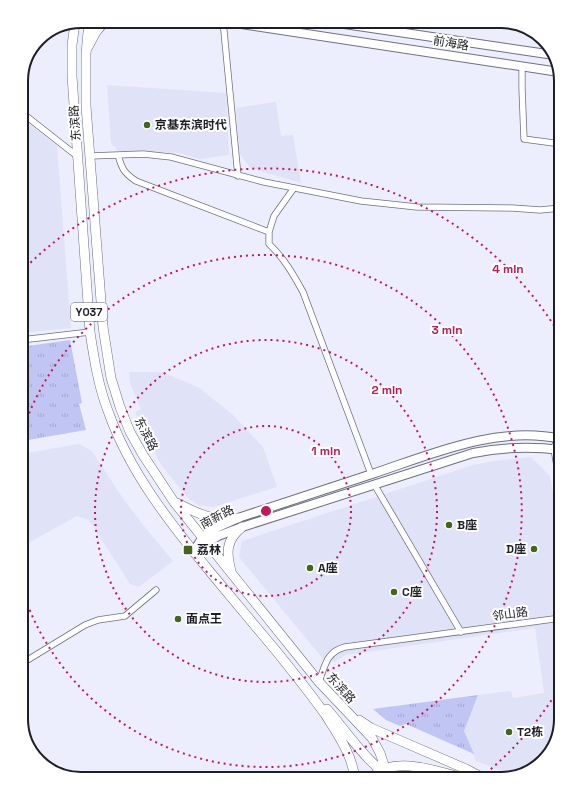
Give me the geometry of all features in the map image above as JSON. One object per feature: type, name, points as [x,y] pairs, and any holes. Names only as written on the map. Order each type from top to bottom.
[{"type":"main road","name":"东滨路","points":[[74,28],[72,45],[72,76],[90,332],[99,382],[118,437],[152,497],[194,552],[307,688],[340,736],[353,764],[354,772]]},
{"type":"main road","name":"东滨路","points":[[89,28],[86,54],[86,106],[103,327],[112,383],[120,407],[130,432],[158,479],[174,502],[319,682],[341,707],[372,738],[380,753],[384,772]]},
{"type":"main road","points":[[86,54],[99,28]]},
{"type":"main road","name":"前海路","points":[[269,28],[553,71]]},
{"type":"main road","name":"前海路","points":[[371,28],[547,54]]},
{"type":"main road","points":[[69,30],[72,45]]},
{"type":"main road","name":"南新路","points":[[194,552],[205,540],[211,530],[238,518],[445,450],[481,440],[502,437],[528,435],[554,438]]},
{"type":"main road","name":"南新路","points":[[205,540],[374,484],[486,450],[515,447],[554,450]]},
{"type":"main road","points":[[174,502],[206,516],[222,519],[238,518]]},
{"type":"main road","points":[[232,575],[228,547],[233,536],[242,527]]},
{"type":"main road","points":[[307,688],[383,772]]},
{"type":"main road","points":[[341,707],[371,728],[471,772]]},
{"type":"main road","points":[[386,772],[401,766],[418,767],[438,772]]},
{"type":"street","points":[[223,28],[238,176]]},
{"type":"street","points":[[522,66],[524,139],[554,143]]},
{"type":"street","points":[[28,117],[78,156]]},
{"type":"street","points":[[90,156],[143,154],[171,157],[238,176],[362,201],[417,207],[512,208],[540,210],[554,209]]},
{"type":"street","points":[[118,155],[121,167],[126,174],[136,181],[269,232]]},
{"type":"street","points":[[294,188],[274,216],[269,232],[269,244],[279,253],[290,268],[303,292],[371,474]]},
{"type":"street","points":[[28,339],[90,332]]},
{"type":"street","points":[[374,484],[461,632]]},
{"type":"street","points":[[28,660],[85,625],[98,620],[125,616],[156,590]]},
{"type":"street","name":"邻山路","points":[[319,682],[328,658],[338,649],[554,619]]},
{"type":"shaded area","name":"京基东滨时代","points":[[107,85],[226,93],[229,155],[201,159],[178,153],[118,151],[111,143]]},
{"type":"shaded area","points":[[276,102],[281,136],[293,135],[301,183],[250,168],[240,154],[236,108]]},
{"type":"shaded area","points":[[28,123],[57,146],[71,328],[28,332]]},
{"type":"shaded area","points":[[129,372],[162,372],[198,387],[232,414],[263,447],[277,487],[213,507],[198,505],[187,497],[162,466],[135,412],[141,409],[130,383]]},
{"type":"shaded area","points":[[79,444],[92,451],[122,497],[173,561],[139,587],[130,584],[89,520],[77,516],[28,543],[28,453]]},
{"type":"shaded area","points":[[531,457],[550,476],[554,499],[554,726],[550,740],[539,757],[522,768],[508,772],[504,772],[476,761],[464,731],[478,695],[511,691],[513,698],[544,693],[535,628],[346,655],[334,662],[323,659],[239,557],[242,541],[473,465]]},
{"type":"green space","points":[[70,340],[82,403],[79,404],[86,430],[28,440],[28,346]]},
{"type":"green space","points":[[478,695],[464,731],[474,754],[406,724],[400,726],[386,720],[373,709]]},
{"type":"place","name":"京基东滨时代","points":[[147,125]]},
{"type":"place","name":"B座","points":[[449,525]]},
{"type":"place","name":"D座","points":[[534,549]]},
{"type":"place","name":"荔林","points":[[188,550]]},
{"type":"place","name":"A座","points":[[310,568]]},
{"type":"place","name":"C座","points":[[394,592]]},
{"type":"place","name":"面点王","points":[[178,619]]},
{"type":"place","name":"T2栋","points":[[509,732]]}]
